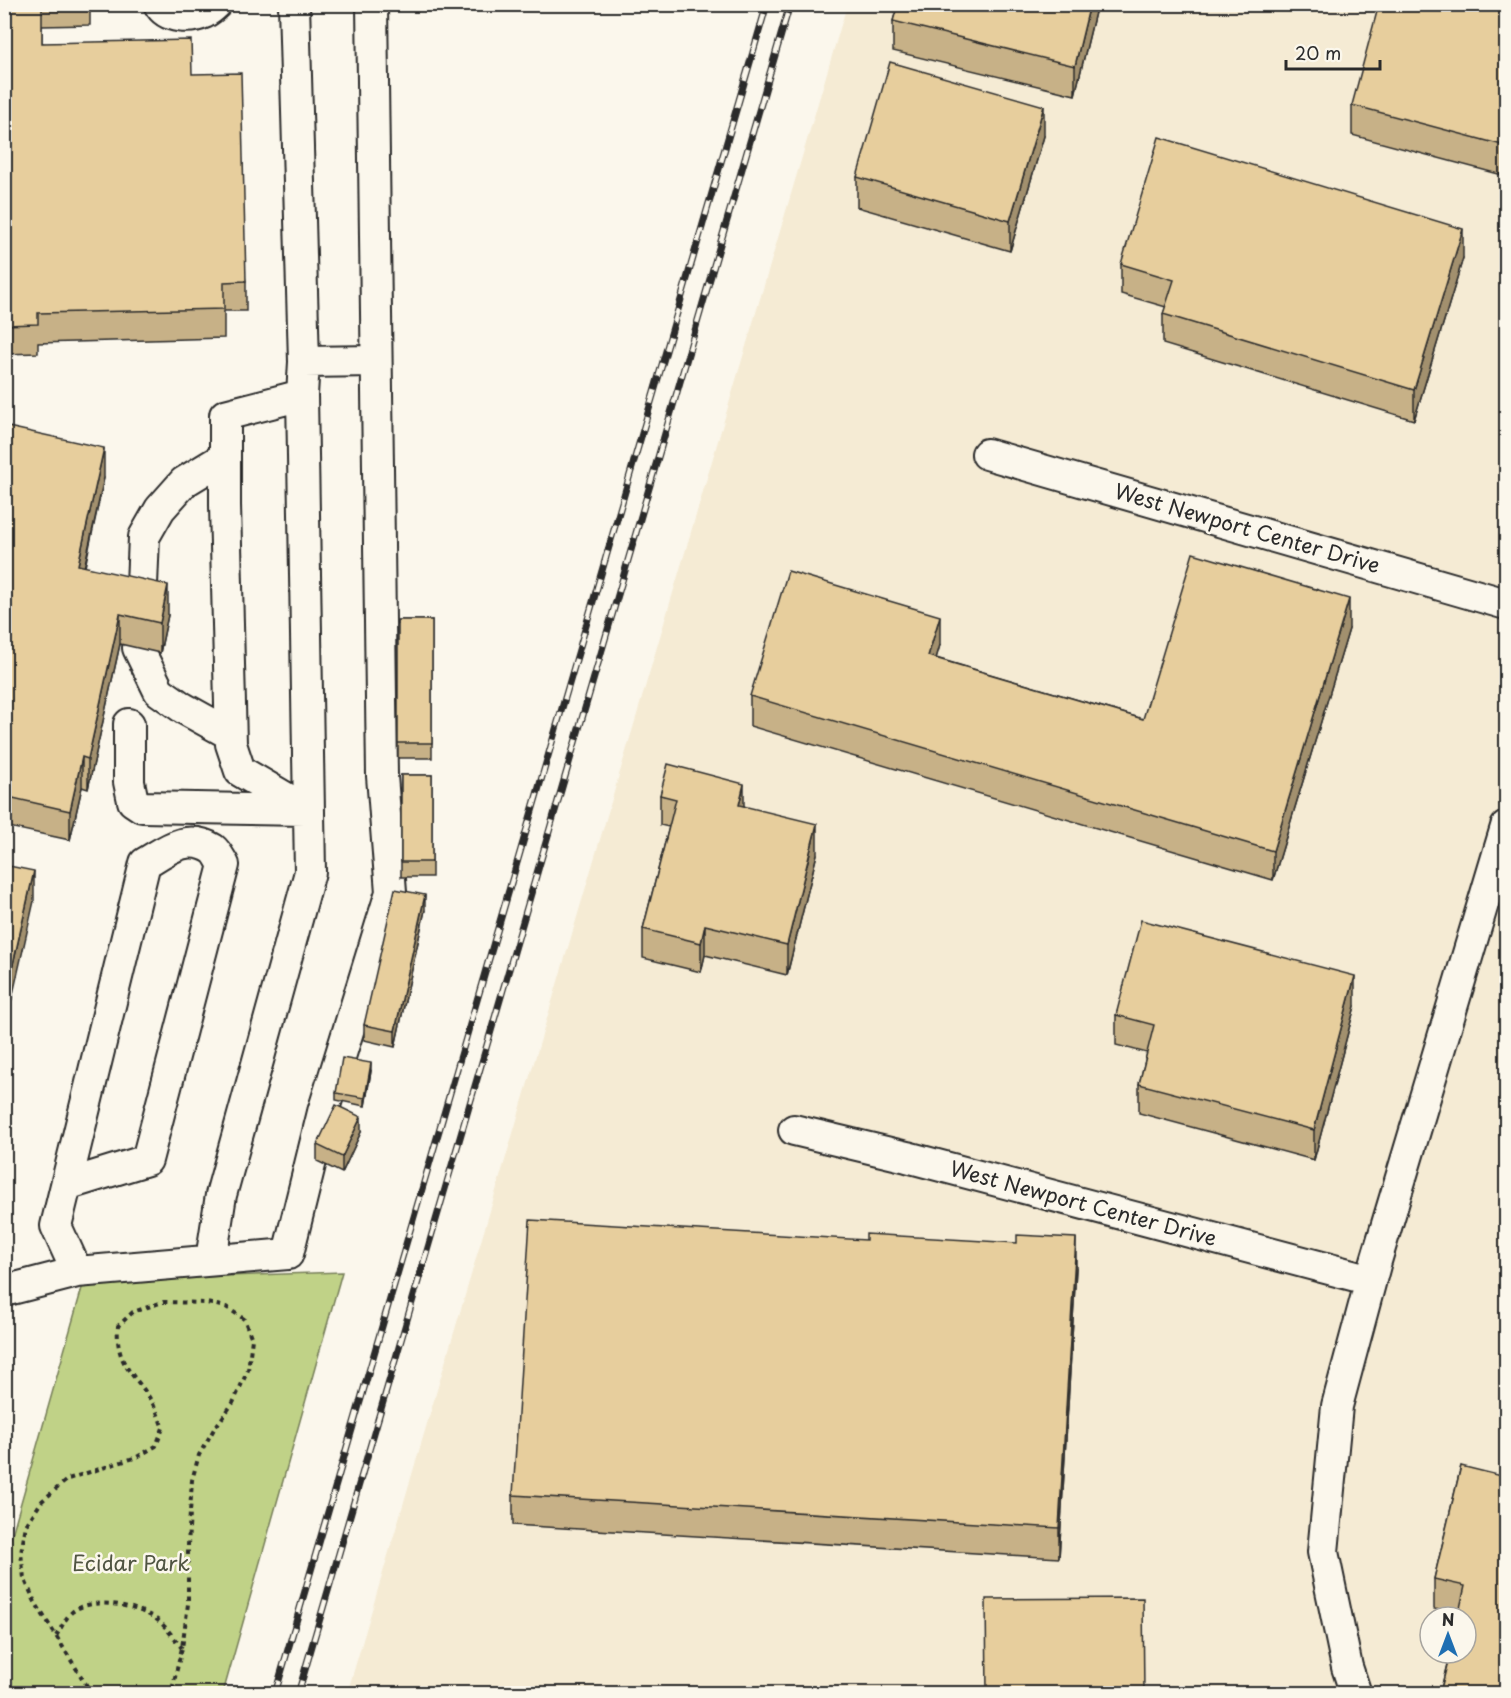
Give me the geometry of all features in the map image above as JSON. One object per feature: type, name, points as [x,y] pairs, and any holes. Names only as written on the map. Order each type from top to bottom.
[{"type":"street","points":[[159,4],[161,9],[175,16],[190,17],[204,13],[216,4]]},
{"type":"street","points":[[211,1260],[221,1195],[310,872],[302,395],[304,362],[294,4]]},
{"type":"street","points":[[4,1291],[77,1272],[288,1254],[323,1112],[391,892],[382,776],[372,4]]},
{"type":"street","points":[[304,362],[376,361]]},
{"type":"street","points":[[302,395],[225,415],[225,457],[231,744],[240,771],[308,810]]},
{"type":"street","name":"West Newport Center Drive","points":[[987,454],[1506,604]]},
{"type":"street","points":[[141,609],[144,537],[160,509],[184,482],[225,457]]},
{"type":"street","points":[[138,648],[159,691],[183,708],[230,734]]},
{"type":"street","points":[[129,724],[129,782],[133,801],[142,807],[308,810]]},
{"type":"street","points":[[1356,1694],[1347,1667],[1323,1552],[1337,1406],[1371,1280],[1506,827]]},
{"type":"street","points":[[66,1185],[147,1160],[224,865],[214,850],[196,843],[181,842],[145,862],[66,1185],[56,1226],[77,1272]]},
{"type":"street","name":"West Newport Center Drive","points":[[794,1130],[907,1157],[1371,1280]]},
{"type":"path","points":[[92,1694],[35,1602],[24,1578],[21,1553],[26,1525],[42,1501],[68,1479],[137,1457],[156,1446],[163,1428],[154,1405],[123,1362],[117,1343],[118,1326],[133,1312],[163,1302],[207,1303],[226,1307],[244,1319],[252,1339],[248,1370],[233,1403],[199,1455],[192,1480],[188,1545],[188,1604],[182,1648],[171,1694]]},
{"type":"path","points":[[56,1636],[69,1614],[82,1605],[99,1602],[149,1614],[161,1623],[182,1648]]},
{"type":"shaded area","points":[[847,5],[1506,5],[1506,1693],[347,1694]]},
{"type":"green space","name":"Ecidar Park","points":[[342,1272],[223,1693],[5,1694],[5,1559],[84,1281]]},
{"type":"building","points":[[4,4],[42,4],[42,43],[191,40],[192,74],[241,73],[246,281],[224,282],[224,309],[38,313],[38,324],[4,325]]},
{"type":"building","points":[[898,4],[1090,4],[1075,66],[893,21]]},
{"type":"building","points":[[1379,4],[1492,4],[1506,8],[1506,146],[1352,105]]},
{"type":"building","points":[[890,62],[1044,106],[1010,221],[857,177]]},
{"type":"building","points":[[1159,137],[1463,229],[1414,390],[1163,314],[1174,280],[1121,264]]},
{"type":"building","points":[[4,426],[104,448],[78,565],[168,585],[160,623],[120,614],[88,759],[82,757],[70,811],[4,796]]},
{"type":"building","points":[[1193,553],[1349,599],[1273,851],[750,696],[788,571],[940,616],[928,656],[1143,719]]},
{"type":"building","points":[[398,620],[432,620],[432,743],[398,743]]},
{"type":"building","points":[[668,764],[744,784],[739,805],[817,824],[787,945],[705,925],[701,943],[643,929],[676,799],[660,795]]},
{"type":"building","points":[[401,775],[432,775],[432,862],[401,862]]},
{"type":"building","points":[[4,865],[34,871],[4,1004]]},
{"type":"building","points":[[395,889],[425,895],[395,1031],[364,1025]]},
{"type":"building","points":[[1141,920],[1355,976],[1314,1130],[1139,1084],[1154,1025],[1116,1015]]},
{"type":"building","points":[[342,1058],[371,1063],[365,1098],[336,1093]]},
{"type":"building","points":[[336,1105],[361,1117],[342,1157],[317,1145]]},
{"type":"building","points":[[530,1220],[866,1240],[866,1234],[1017,1243],[1017,1235],[1076,1238],[1059,1528],[513,1495]]},
{"type":"building","points":[[1461,1466],[1506,1477],[1506,1694],[1459,1694],[1441,1689],[1447,1665],[1478,1665],[1478,1605],[1461,1605],[1465,1586],[1434,1579]]},
{"type":"building","points":[[1143,1598],[1144,1694],[987,1694],[986,1599]]},
{"type":"railway","points":[[275,1694],[767,4]]},
{"type":"railway","points":[[298,1694],[790,4]]}]
